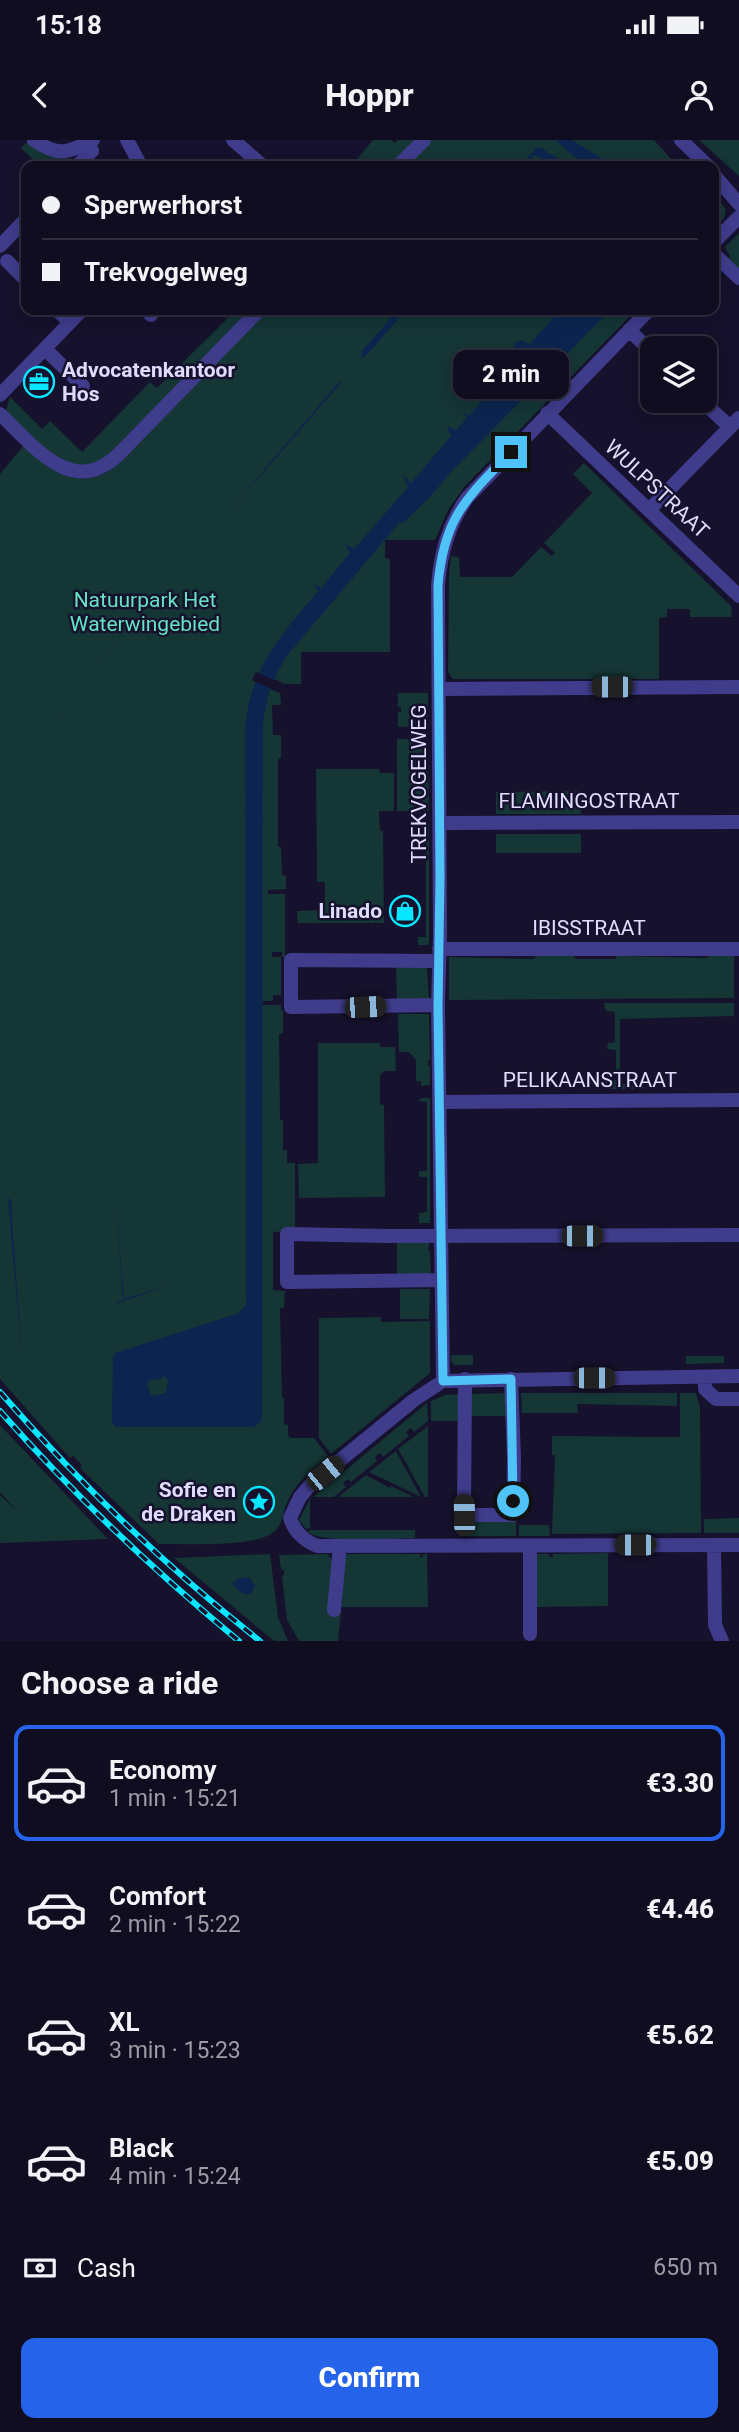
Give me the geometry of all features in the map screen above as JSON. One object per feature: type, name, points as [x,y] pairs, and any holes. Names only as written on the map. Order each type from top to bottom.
[{"type":"street","points":[[34,140],[60,152],[74,150],[90,141],[92,151],[82,161]]},
{"type":"street","points":[[127,140],[138,161]]},
{"type":"street","points":[[233,140],[258,161]]},
{"type":"street","points":[[403,161],[424,140]]},
{"type":"street","points":[[681,140],[703,161]]},
{"type":"street","points":[[719,175],[739,190]]},
{"type":"street","points":[[719,179],[739,204]]},
{"type":"street","points":[[719,238],[739,216]]},
{"type":"street","points":[[0,246],[21,224]]},
{"type":"street","points":[[719,259],[739,278]]},
{"type":"street","points":[[6,261],[21,275]]},
{"type":"street","points":[[62,315],[70,322]]},
{"type":"street","points":[[0,395],[77,315]]},
{"type":"street","points":[[0,414],[55,465],[76,471],[100,468],[110,463],[254,315]]},
{"type":"street","name":"TREKVOGELWEG","points":[[443,1381],[438,1006],[438,585],[441,554],[452,521],[467,498],[644,315]]},
{"type":"street","points":[[629,330],[640,341]]},
{"type":"street","points":[[45,349],[83,386]]},
{"type":"street","points":[[649,510],[734,423],[717,411]]},
{"type":"street","name":"WULPSTRAAT","points":[[547,413],[739,596]]},
{"type":"street","points":[[439,689],[739,687]]},
{"type":"street","name":"FLAMINGOSTRAAT","points":[[440,823],[739,822]]},
{"type":"street","name":"IBISSTRAAT","points":[[438,1006],[291,1007],[291,960],[739,949]]},
{"type":"street","name":"PELIKAANSTRAAT","points":[[441,1102],[739,1100]]},
{"type":"street","points":[[441,1280],[287,1282],[287,1234],[739,1235]]},
{"type":"street","points":[[739,1376],[443,1381],[414,1400],[312,1483],[300,1497],[290,1518],[295,1530],[311,1544],[340,1546],[739,1545]]},
{"type":"street","points":[[705,1378],[705,1389],[716,1399],[739,1399]]},
{"type":"street","points":[[465,1379],[464,1515],[513,1515],[511,1379]]},
{"type":"street","points":[[714,1545],[715,1625],[722,1641]]},
{"type":"street","points":[[334,1610],[340,1546]]},
{"type":"street","points":[[530,1546],[530,1634]]},
{"type":"green space","points":[[373,140],[391,140],[395,143],[398,140],[416,140],[396,161],[355,161]]},
{"type":"green space","points":[[431,140],[654,140],[672,160],[681,158],[684,161],[411,161]]},
{"type":"green space","points":[[699,140],[739,140],[739,176]]},
{"type":"green space","points":[[27,142],[48,155],[71,158],[72,161],[35,161],[21,148]]},
{"type":"green space","points":[[719,200],[726,210],[719,224]]},
{"type":"green space","points":[[739,233],[739,269],[728,258],[730,256],[725,247]]},
{"type":"green space","points":[[231,315],[246,315],[110,455],[98,462],[78,465],[54,456],[6,411],[10,397],[42,429],[50,421],[82,452],[150,382],[157,388]]},
{"type":"green space","name":"Natuurpark Het Waterwingebied","points":[[261,315],[631,315],[465,486],[448,510],[435,540],[385,540],[385,558],[390,559],[390,652],[301,652],[301,684],[284,684],[275,679],[270,689],[280,693],[281,705],[272,705],[273,735],[281,735],[281,758],[278,759],[278,847],[281,847],[282,875],[286,876],[286,889],[268,890],[268,894],[285,894],[285,957],[282,957],[282,952],[272,952],[272,957],[281,957],[281,995],[273,995],[273,1001],[263,1001],[263,1005],[281,1005],[283,1010],[283,1033],[279,1034],[280,1120],[283,1120],[283,1150],[287,1150],[287,1163],[295,1163],[295,1231],[273,1232],[273,1290],[285,1291],[284,1308],[280,1308],[284,1424],[288,1425],[290,1438],[314,1438],[328,1456],[298,1484],[286,1505],[279,1526],[271,1534],[243,1542],[159,1544],[80,1468],[82,1465],[73,1456],[70,1458],[0,1379],[0,474],[24,445],[53,469],[75,478],[98,476],[111,470]]},
{"type":"green space","points":[[584,463],[731,606],[732,617],[690,617],[690,609],[667,609],[667,617],[659,618],[659,679],[453,679],[448,672],[451,556],[459,557],[460,577],[512,577],[541,547],[552,556],[555,553],[544,543],[592,493],[573,474]]},
{"type":"green space","points":[[398,693],[428,693],[428,726],[398,727],[398,712],[401,712],[401,707],[398,707]]},
{"type":"green space","points":[[397,739],[424,739],[428,746],[429,811],[397,811]]},
{"type":"green space","points":[[316,769],[379,769],[380,773],[394,773],[394,811],[379,811],[380,831],[383,831],[384,923],[298,923],[297,911],[325,910],[325,882],[317,882]]},
{"type":"green space","points":[[581,791],[581,814],[496,814],[496,792]]},
{"type":"green space","points":[[420,823],[429,823],[429,945],[418,945],[418,937],[426,937],[426,826],[417,826]]},
{"type":"green space","points":[[496,834],[581,834],[581,853],[496,853]]},
{"type":"green space","points":[[538,954],[572,954],[576,959],[615,959],[617,956],[707,958],[711,954],[734,954],[734,998],[449,1000],[449,957],[534,959]]},
{"type":"green space","points":[[396,966],[427,966],[429,1001],[397,1001]]},
{"type":"green space","points":[[604,1003],[734,1003],[734,1016],[620,1019],[620,1084],[638,1084],[638,1089],[608,1089],[608,1080],[616,1080],[616,1050],[607,1049],[608,1043],[615,1042],[615,1012],[606,1011]]},
{"type":"green space","points":[[398,1014],[429,1014],[430,1085],[421,1086],[421,1081],[416,1081],[416,1060],[409,1052],[399,1052]]},
{"type":"green space","points":[[318,1043],[380,1043],[380,1047],[395,1047],[396,1071],[384,1071],[380,1075],[380,1104],[384,1105],[385,1197],[299,1198],[298,1164],[318,1163]]},
{"type":"green space","points":[[421,1098],[430,1098],[430,1223],[419,1223],[419,1213],[427,1212],[427,1177],[419,1177],[419,1171],[427,1171],[427,1102],[418,1101]]},
{"type":"green space","points":[[430,1240],[428,1250],[431,1275],[397,1276],[397,1241]]},
{"type":"green space","points":[[400,1289],[430,1289],[429,1319],[400,1319]]},
{"type":"green space","points":[[381,1317],[381,1322],[430,1321],[430,1373],[331,1454],[319,1438],[319,1318]]},
{"type":"green space","points":[[451,1355],[473,1355],[473,1365],[454,1365]]},
{"type":"green space","points":[[686,1356],[724,1356],[724,1363],[686,1364]]},
{"type":"green space","points":[[506,1393],[506,1416],[471,1416],[471,1394]]},
{"type":"green space","points":[[521,1393],[677,1393],[677,1406],[577,1404],[578,1413],[522,1413]]},
{"type":"green space","points":[[680,1393],[696,1393],[700,1407],[701,1533],[552,1534],[555,1455],[552,1455],[552,1436],[680,1437]]},
{"type":"green space","points":[[460,1394],[460,1421],[431,1421],[431,1401],[445,1395]]},
{"type":"green space","points":[[427,1403],[428,1421],[414,1432],[411,1428],[406,1432],[409,1436],[383,1457],[380,1453],[375,1457],[377,1461],[351,1482],[348,1479],[343,1483],[346,1487],[334,1497],[313,1497]]},
{"type":"green space","points":[[0,1425],[108,1539],[0,1543],[0,1495],[17,1511],[0,1492]]},
{"type":"green space","points":[[428,1426],[428,1497],[425,1497],[398,1449]]},
{"type":"green space","points":[[396,1451],[421,1497],[369,1472]]},
{"type":"green space","points":[[366,1475],[390,1488],[391,1486],[414,1497],[338,1497]]},
{"type":"green space","points":[[310,1499],[310,1528],[306,1529],[299,1520]]},
{"type":"green space","points":[[739,1518],[739,1533],[704,1533],[704,1519]]},
{"type":"green space","points":[[461,1522],[516,1522],[516,1536],[461,1536]]},
{"type":"green space","points":[[519,1525],[549,1525],[550,1536],[519,1536]]},
{"type":"green space","points":[[415,1530],[415,1538],[329,1538],[308,1532]]},
{"type":"green space","points":[[608,1553],[608,1606],[536,1607],[537,1554],[549,1554],[549,1557],[553,1557],[553,1554]]},
{"type":"green space","points":[[270,1554],[278,1617],[288,1641],[274,1641],[174,1558]]},
{"type":"green space","points":[[327,1554],[333,1561],[330,1612],[341,1612],[338,1641],[299,1641],[287,1620],[282,1576],[284,1570],[281,1569],[279,1555]]},
{"type":"green space","points":[[420,1554],[420,1557],[423,1557],[423,1554],[427,1554],[428,1607],[341,1607],[345,1556]]},
{"type":"water","points":[[556,140],[572,140],[606,161],[581,161]]},
{"type":"water","points":[[536,148],[541,148],[558,161],[549,161],[534,155],[525,161]]},
{"type":"water","points":[[394,315],[402,315],[365,357],[361,357],[362,351]]},
{"type":"water","points":[[556,315],[605,315],[450,473],[431,496],[403,523],[400,522],[285,658],[270,688],[263,721],[262,1421],[254,1427],[115,1427],[112,1422],[115,1353],[239,1313],[246,1304],[245,728],[254,687],[280,638],[318,591],[314,584],[321,588],[350,553],[345,544],[354,549],[408,487],[402,474],[411,483],[451,436],[447,426],[456,430],[467,418],[462,410],[469,416],[498,382],[491,372],[501,378],[522,353],[514,350],[515,343],[521,340],[530,344]],"holes":[[[165,1376],[168,1382],[166,1393],[151,1396],[147,1383]]]},
{"type":"water","points":[[339,382],[341,383],[213,530]]},
{"type":"water","points":[[147,606],[34,742],[139,615]]},
{"type":"water","points":[[115,1187],[124,1299],[167,1286],[107,1307],[123,1300]]},
{"type":"water","points":[[8,1199],[11,1199],[23,1369]]},
{"type":"water","points":[[249,1577],[255,1586],[251,1594],[243,1594],[232,1584],[237,1579]]},
{"type":"pier","points":[[256,672],[276,681],[272,689],[252,680]]},
{"type":"railway","points":[[0,1392],[61,1459],[124,1522],[190,1583],[260,1641]]},
{"type":"railway","points":[[0,1411],[56,1472],[115,1530],[239,1641]]},
{"type":"place","name":"Advocatenkantoor Hos","points":[[39,382]]},
{"type":"place","name":"Linado","points":[[405,911]]},
{"type":"place","name":"Sofie en de Draken","points":[[259,1502]]},
{"type":"route","points":[[511,452],[458,511],[448,531],[440,559],[438,961],[443,1381],[511,1379],[513,1501]]}]
